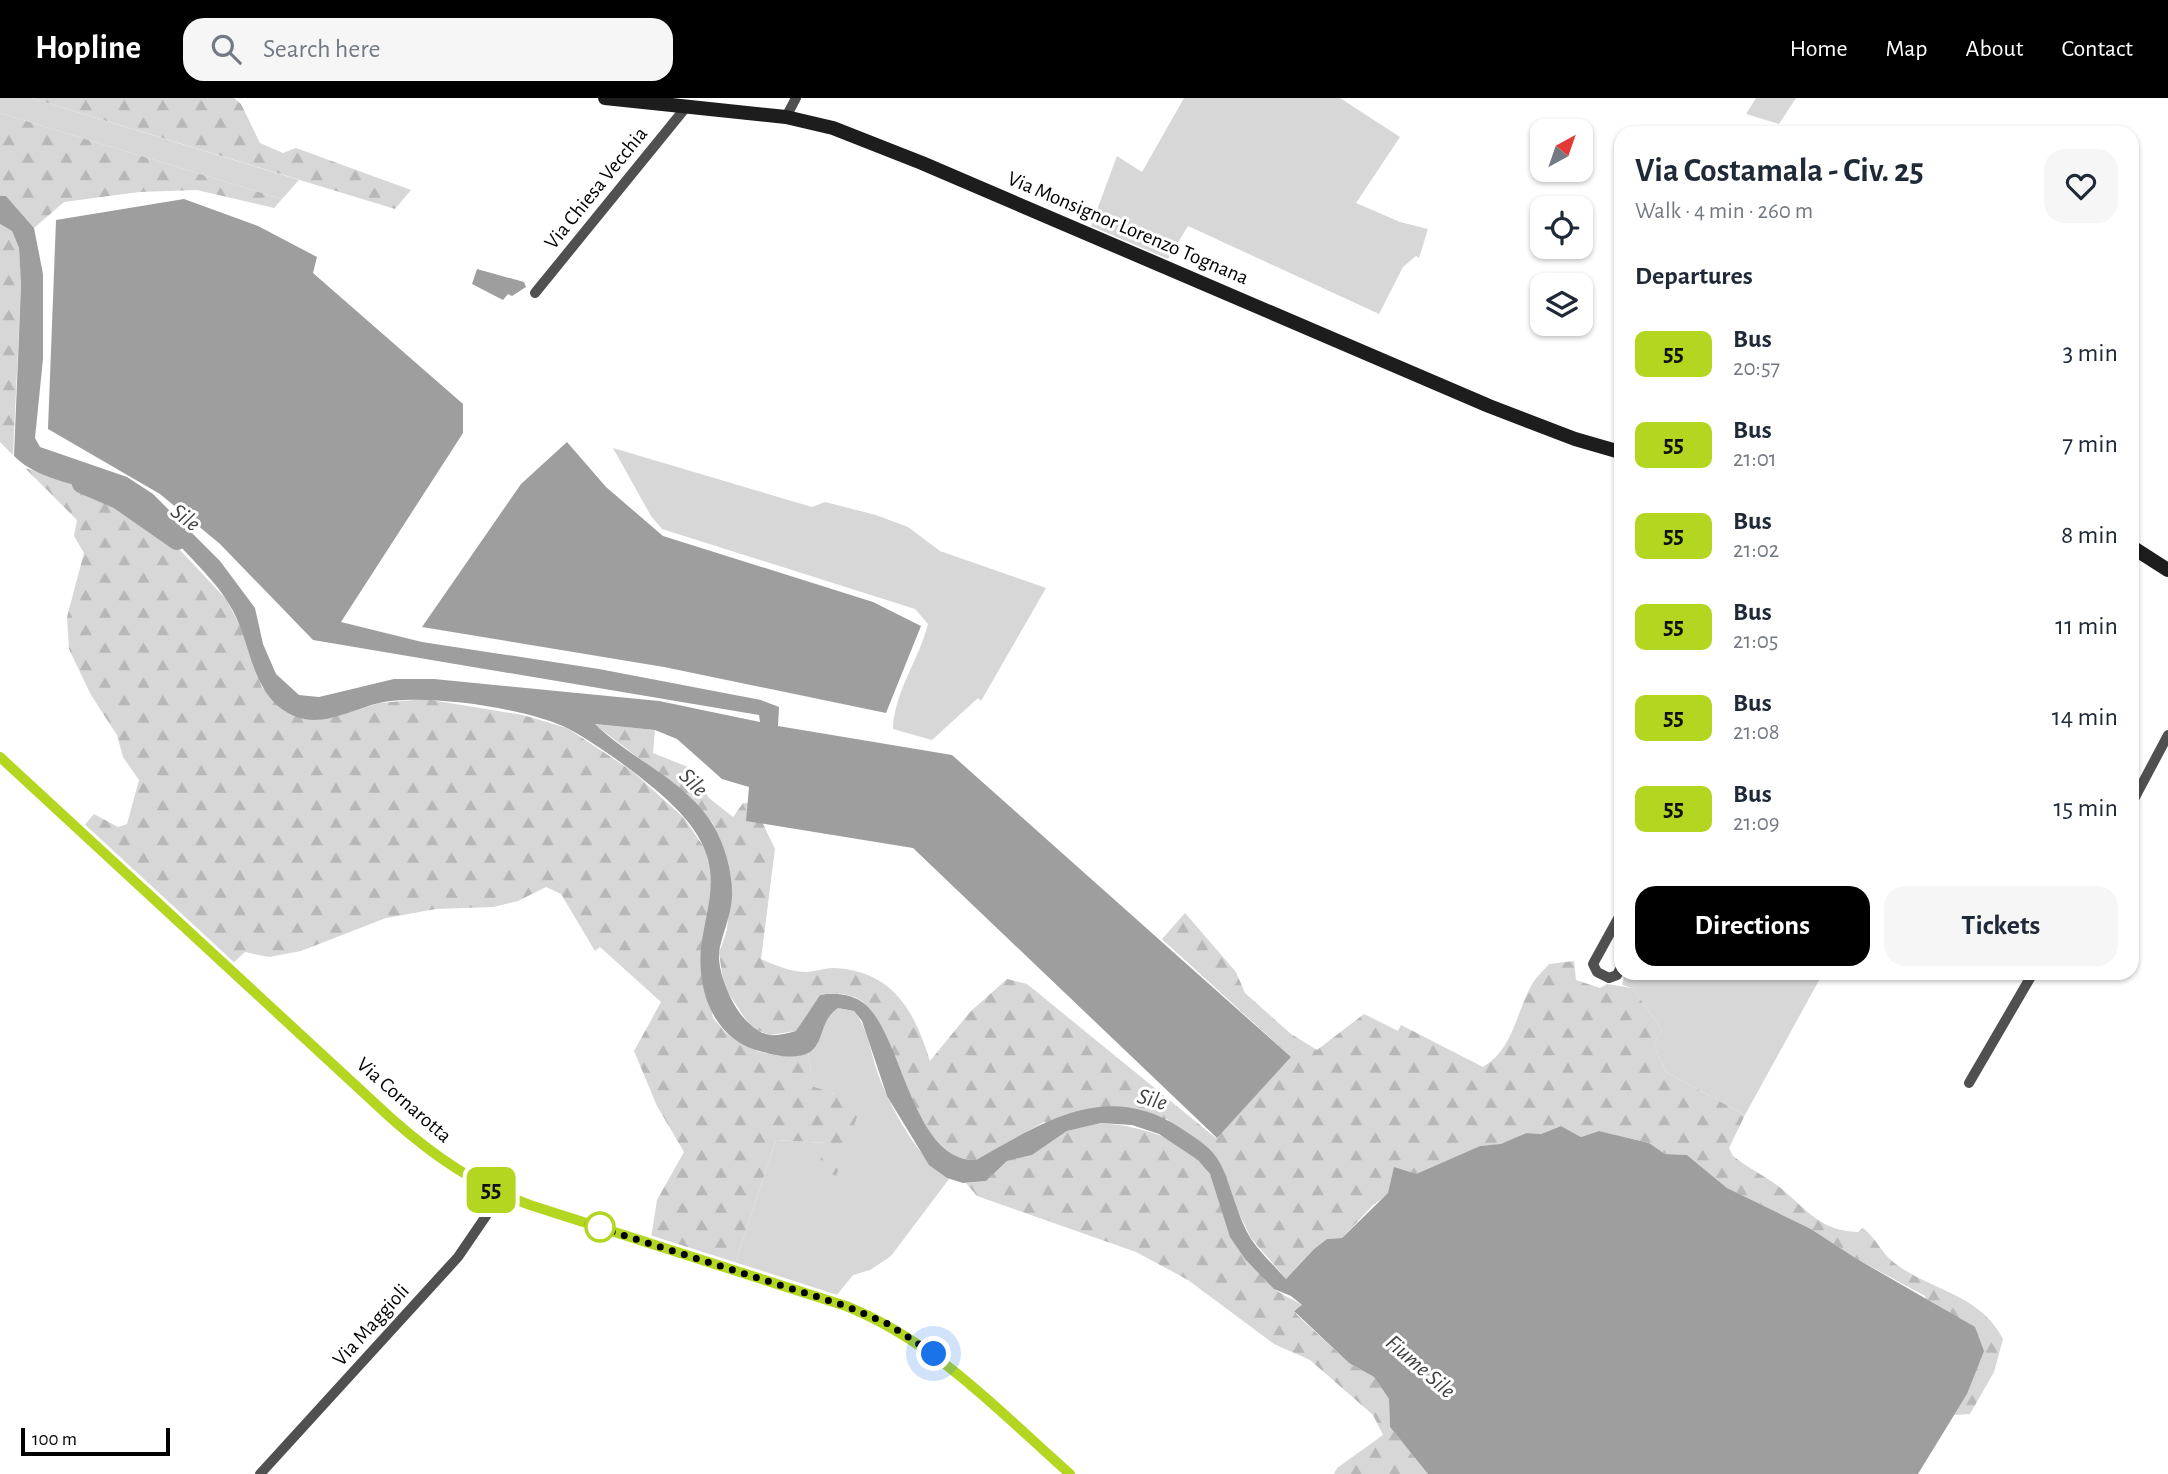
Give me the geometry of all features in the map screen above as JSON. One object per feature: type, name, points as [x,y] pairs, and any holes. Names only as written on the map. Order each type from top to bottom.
[{"type":"main road","name":"Via Monsignor Lorenzo Tognana","points":[[605,98],[786,117],[833,128],[922,163],[1479,401],[1575,439],[1614,450]]},
{"type":"main road","points":[[2139,551],[2168,570]]},
{"type":"main road","name":"Via Cornarotta","points":[[0,757],[409,1135],[453,1169],[501,1194],[846,1306],[888,1324],[934,1354],[1070,1474]]},
{"type":"street","points":[[786,117],[796,98]]},
{"type":"street","name":"Via Chiesa Vecchia","points":[[535,293],[687,106]]},
{"type":"street","points":[[2139,790],[2168,734]]},
{"type":"street","points":[[1614,926],[1593,964],[1597,972],[1609,978],[1614,976]]},
{"type":"street","points":[[1969,1083],[2029,980]]},
{"type":"street","name":"Via Maggioli","points":[[260,1474],[458,1257],[501,1194]]},
{"type":"green space","points":[[0,98],[31,98],[299,180],[282,199],[0,113]]},
{"type":"green space","points":[[31,98],[234,98],[241,104],[260,143],[283,153],[296,148],[411,190],[395,209]]},
{"type":"green space","points":[[1184,98],[1340,98],[1400,137],[1356,203],[1400,222],[1428,229],[1419,258],[1416,256],[1403,267],[1379,314],[1188,226],[1168,259],[1091,226],[1117,156],[1142,172]]},
{"type":"green space","points":[[1756,98],[1796,98],[1779,124],[1746,114]]},
{"type":"green space","points":[[0,113],[282,199],[274,208],[197,190],[139,192],[64,202],[34,228],[6,196],[0,196]]},
{"type":"green space","points":[[0,224],[12,231],[19,248],[21,285],[13,455],[0,442]]},
{"type":"green space","points":[[613,448],[812,507],[825,502],[876,515],[908,527],[940,551],[1046,588],[981,701],[978,698],[932,740],[893,729],[902,689],[928,624],[915,609],[662,529],[651,516]]},
{"type":"green space","points":[[25,468],[91,487],[146,514],[226,599],[241,628],[262,688],[337,716],[379,703],[425,699],[523,715],[567,728],[632,771],[684,818],[705,849],[712,874],[712,894],[701,952],[713,1018],[726,1033],[757,1051],[778,1056],[808,1052],[811,1069],[805,1084],[836,1095],[854,1110],[857,1117],[836,1176],[818,1168],[826,1143],[776,1140],[735,1264],[651,1238],[657,1200],[684,1152],[657,1106],[634,1051],[661,1002],[600,947],[595,951],[561,894],[546,887],[518,901],[493,907],[436,909],[386,918],[301,951],[269,957],[245,952],[231,965],[83,827],[94,814],[118,827],[127,824],[139,780],[123,757],[117,735],[91,695],[69,649],[67,617],[84,553],[74,536],[77,520]]},
{"type":"green space","points":[[594,724],[655,730],[653,753],[688,767],[709,798],[733,817],[743,803],[753,803],[775,849],[761,959],[801,972],[834,968],[854,971],[886,985],[898,996],[917,1025],[930,1061],[970,1012],[1007,979],[1027,984],[1216,1138],[1291,1057],[1162,939],[1185,913],[1236,972],[1245,993],[1291,1034],[1317,1050],[1364,1014],[1398,1031],[1401,1025],[1483,1067],[1508,1041],[1537,977],[1549,964],[1574,961],[1576,980],[1600,988],[1607,984],[1632,988],[1662,1029],[1654,1045],[1666,1072],[1745,1115],[1729,1148],[1733,1156],[1777,1185],[1825,1224],[1845,1231],[1858,1232],[1863,1228],[1892,1261],[1906,1271],[1981,1311],[2003,1339],[1994,1372],[1970,1414],[1954,1415],[1967,1394],[1925,1296],[1857,1259],[1811,1229],[1727,1188],[1687,1155],[1665,1154],[1649,1143],[1599,1131],[1581,1137],[1561,1126],[1541,1134],[1525,1133],[1501,1145],[1480,1146],[1416,1174],[1373,1205],[1342,1238],[1327,1239],[1314,1249],[1286,1279],[1251,1238],[1236,1207],[1167,1119],[1044,1122],[976,1160],[955,1155],[938,1142],[923,1121],[878,1022],[861,1001],[844,994],[820,995],[796,1031],[770,1035],[752,1028],[724,987],[719,953],[727,930],[731,876],[713,824],[691,798]]},
{"type":"green space","points":[[1623,980],[1819,980],[1745,1115],[1666,1072],[1654,1045],[1662,1029],[1632,988],[1622,985]]},
{"type":"green space","points":[[838,1008],[854,1011],[859,1018],[882,1084],[897,1115],[927,1160],[949,1179],[891,1256],[870,1270],[853,1275],[836,1296],[735,1264],[776,1140],[826,1143],[836,1176],[834,1094],[804,1084],[811,1069],[808,1052],[826,1016]]},
{"type":"green space","points":[[1101,1123],[1131,1127],[1161,1136],[1200,1161],[1211,1177],[1238,1235],[1265,1277],[1278,1292],[1303,1306],[1294,1310],[1297,1315],[1349,1363],[1374,1377],[1389,1399],[1390,1427],[1428,1474],[1334,1474],[1337,1468],[1383,1435],[1373,1415],[1310,1360],[1274,1344],[1188,1280],[1136,1252],[977,1196],[966,1183],[986,1181],[1007,1161],[1032,1155],[1067,1131]]},
{"type":"water","name":"Fiume Sile","points":[[0,196],[6,196],[34,228],[43,274],[43,359],[35,438],[40,447],[127,477],[153,494],[220,561],[255,608],[263,644],[276,674],[299,695],[319,697],[394,679],[434,679],[659,701],[760,722],[759,715],[313,640],[220,544],[160,494],[48,429],[56,220],[184,199],[258,226],[317,257],[313,273],[463,404],[463,433],[341,622],[422,642],[599,669],[761,700],[779,707],[778,726],[952,755],[1291,1057],[1217,1138],[913,848],[746,821],[749,787],[722,779],[677,739],[655,730],[595,724],[673,782],[702,809],[713,825],[727,860],[732,888],[730,912],[719,954],[720,965],[727,990],[741,1015],[760,1031],[773,1035],[796,1031],[820,995],[856,998],[866,1005],[879,1022],[923,1121],[937,1141],[955,1155],[976,1160],[1051,1120],[1076,1112],[1102,1107],[1128,1107],[1154,1114],[1193,1136],[1214,1154],[1225,1174],[1251,1239],[1286,1279],[1314,1249],[1327,1239],[1342,1238],[1388,1193],[1394,1167],[1416,1174],[1480,1146],[1501,1144],[1526,1133],[1541,1134],[1561,1126],[1581,1137],[1599,1131],[1649,1143],[1665,1154],[1687,1155],[1727,1188],[1811,1229],[1857,1259],[1975,1327],[1984,1351],[1967,1394],[1918,1474],[1428,1474],[1390,1427],[1389,1399],[1374,1377],[1349,1363],[1294,1311],[1302,1305],[1291,1296],[1274,1289],[1245,1259],[1230,1237],[1210,1174],[1198,1160],[1159,1134],[1132,1125],[1101,1123],[1067,1131],[1032,1155],[1007,1161],[986,1181],[963,1183],[947,1178],[929,1165],[887,1096],[862,1021],[854,1011],[838,1008],[828,1019],[815,1047],[799,1056],[763,1052],[732,1038],[712,1013],[702,982],[701,948],[711,886],[704,848],[683,816],[645,781],[569,729],[551,721],[503,709],[447,701],[398,700],[318,720],[307,720],[284,711],[274,702],[259,680],[239,623],[226,599],[169,536],[131,505],[106,494],[36,472],[14,456],[21,285],[19,248],[12,231],[0,224]]},
{"type":"water","points":[[477,269],[524,282],[526,287],[512,296],[508,294],[503,300],[472,284]]},
{"type":"water","points":[[567,442],[606,487],[663,536],[873,602],[921,626],[886,713],[664,667],[422,627],[521,484]]},
{"type":"waterway","name":"Sile","points":[[81,484],[118,500],[177,541]]},
{"type":"bus line","name":"55","points":[[0,757],[438,1159],[486,1188],[530,1205],[872,1316],[905,1333],[934,1354],[1070,1474]]},
{"type":"route","points":[[600,1227],[588,1224],[846,1306],[905,1333],[934,1354]]}]
